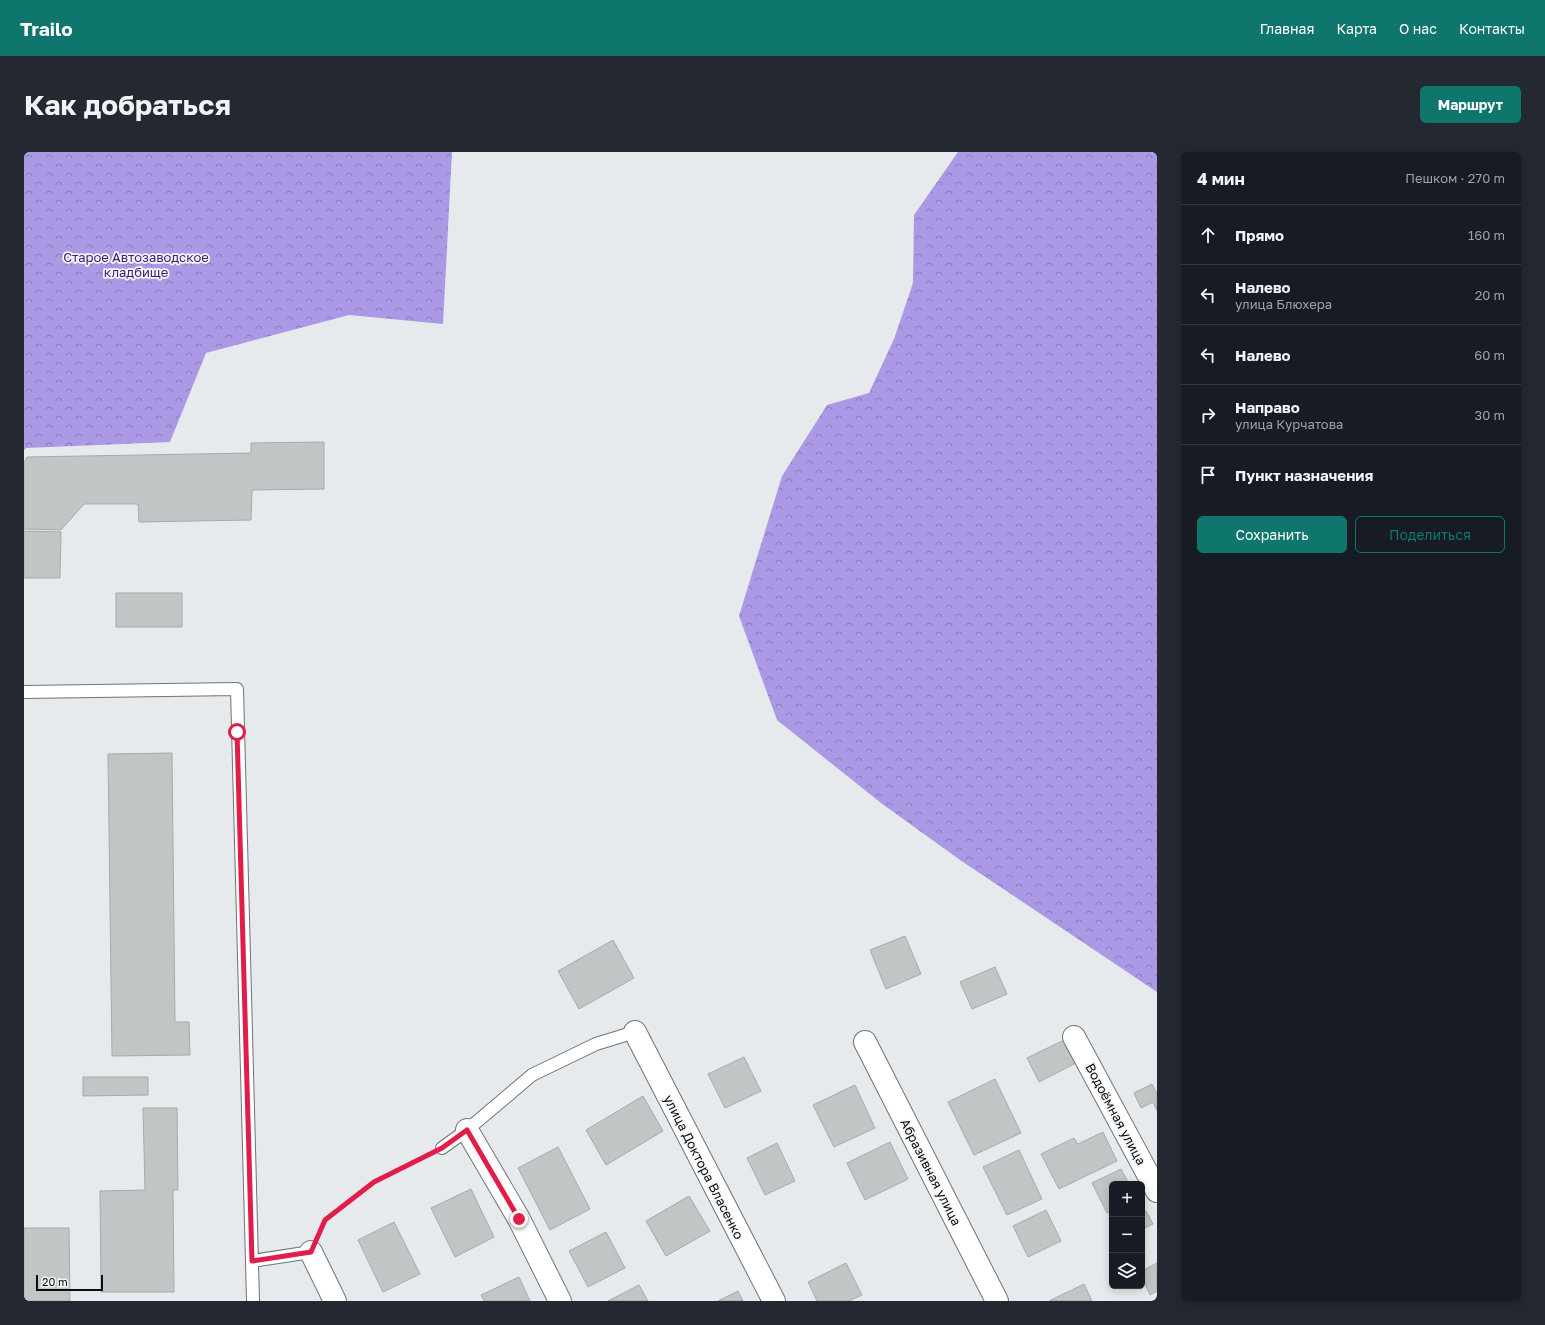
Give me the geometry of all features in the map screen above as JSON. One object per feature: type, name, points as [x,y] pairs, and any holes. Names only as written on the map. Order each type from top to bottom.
[{"type":"street","name":"улица Доктора Власенко","points":[[635,1032],[774,1301]]},
{"type":"street","name":"Водоёмная улица","points":[[1074,1037],[1157,1191]]},
{"type":"street","name":"Абразивная улица","points":[[865,1042],[997,1301]]},
{"type":"street","points":[[467,1130],[519,1219],[560,1301]]},
{"type":"street","points":[[311,1252],[335,1301]]},
{"type":"lane","points":[[24,692],[237,689],[253,1301]]},
{"type":"lane","points":[[442,1148],[467,1130],[532,1074],[596,1044],[635,1032]]},
{"type":"lane","points":[[252,1261],[311,1252]]},
{"type":"path","points":[[311,1252],[325,1220],[374,1182],[442,1148]]},
{"type":"green space","name":"Старое Автозаводское кладбище","points":[[24,152],[452,152],[443,324],[349,315],[206,353],[170,442],[26,448],[24,450]]},
{"type":"green space","points":[[958,152],[1157,152],[1157,992],[960,860],[881,803],[777,720],[739,616],[782,476],[827,405],[869,393],[894,339],[913,283],[914,215]]},
{"type":"building","points":[[324,442],[324,489],[252,490],[251,520],[139,522],[138,504],[84,504],[61,530],[24,529],[24,463],[27,457],[251,453],[251,443]]},
{"type":"building","points":[[24,531],[61,532],[60,578],[24,578]]},
{"type":"building","points":[[116,593],[182,593],[182,627],[116,627]]},
{"type":"building","points":[[172,753],[175,1022],[189,1022],[190,1055],[112,1056],[108,754]]},
{"type":"building","points":[[905,936],[921,974],[886,989],[870,950]]},
{"type":"building","points":[[613,940],[634,978],[579,1009],[558,971]]},
{"type":"building","points":[[995,967],[1007,994],[972,1009],[960,982]]},
{"type":"building","points":[[1064,1040],[1076,1063],[1039,1082],[1027,1058]]},
{"type":"building","points":[[744,1057],[761,1091],[725,1108],[708,1074]]},
{"type":"building","points":[[83,1077],[148,1077],[148,1095],[83,1096]]},
{"type":"building","points":[[995,1079],[1021,1133],[974,1155],[948,1102]]},
{"type":"building","points":[[1152,1084],[1157,1094],[1157,1111],[1153,1102],[1141,1108],[1134,1093]]},
{"type":"building","points":[[855,1085],[875,1128],[834,1147],[813,1105]]},
{"type":"building","points":[[643,1096],[663,1131],[606,1165],[586,1130]]},
{"type":"building","points":[[143,1108],[177,1108],[178,1190],[173,1190],[174,1292],[101,1292],[100,1191],[145,1190]]},
{"type":"building","points":[[1103,1132],[1117,1161],[1059,1189],[1041,1154],[1074,1138],[1078,1144]]},
{"type":"building","points":[[890,1142],[908,1179],[865,1200],[847,1163]]},
{"type":"building","points":[[777,1143],[795,1181],[765,1195],[747,1158]]},
{"type":"building","points":[[558,1147],[590,1209],[550,1230],[518,1168]]},
{"type":"building","points":[[1019,1150],[1042,1199],[1007,1215],[983,1167]]},
{"type":"building","points":[[1121,1169],[1127,1181],[1109,1181],[1109,1212],[1107,1213],[1092,1183]]},
{"type":"building","points":[[471,1189],[494,1237],[455,1257],[431,1208]]},
{"type":"building","points":[[689,1196],[710,1231],[666,1256],[646,1221]]},
{"type":"building","points":[[1046,1210],[1061,1241],[1028,1257],[1013,1226]]},
{"type":"building","points":[[1145,1212],[1153,1224],[1145,1228],[1145,1217]]},
{"type":"building","points":[[394,1222],[420,1274],[383,1292],[358,1240]]},
{"type":"building","points":[[24,1228],[69,1228],[70,1301],[24,1301]]},
{"type":"building","points":[[606,1232],[625,1268],[588,1287],[569,1251]]},
{"type":"building","points":[[846,1263],[862,1295],[849,1301],[817,1301],[808,1282]]},
{"type":"building","points":[[1157,1263],[1157,1291],[1150,1295],[1145,1284],[1145,1269]]},
{"type":"building","points":[[519,1277],[530,1301],[484,1301],[481,1295]]},
{"type":"building","points":[[1084,1284],[1092,1301],[1049,1301]]},
{"type":"building","points":[[639,1285],[648,1301],[608,1301]]},
{"type":"building","points":[[738,1291],[743,1301],[718,1301]]},
{"type":"route","points":[[237,732],[252,1261],[311,1252],[325,1220],[374,1182],[442,1148],[467,1130],[519,1219]]}]
